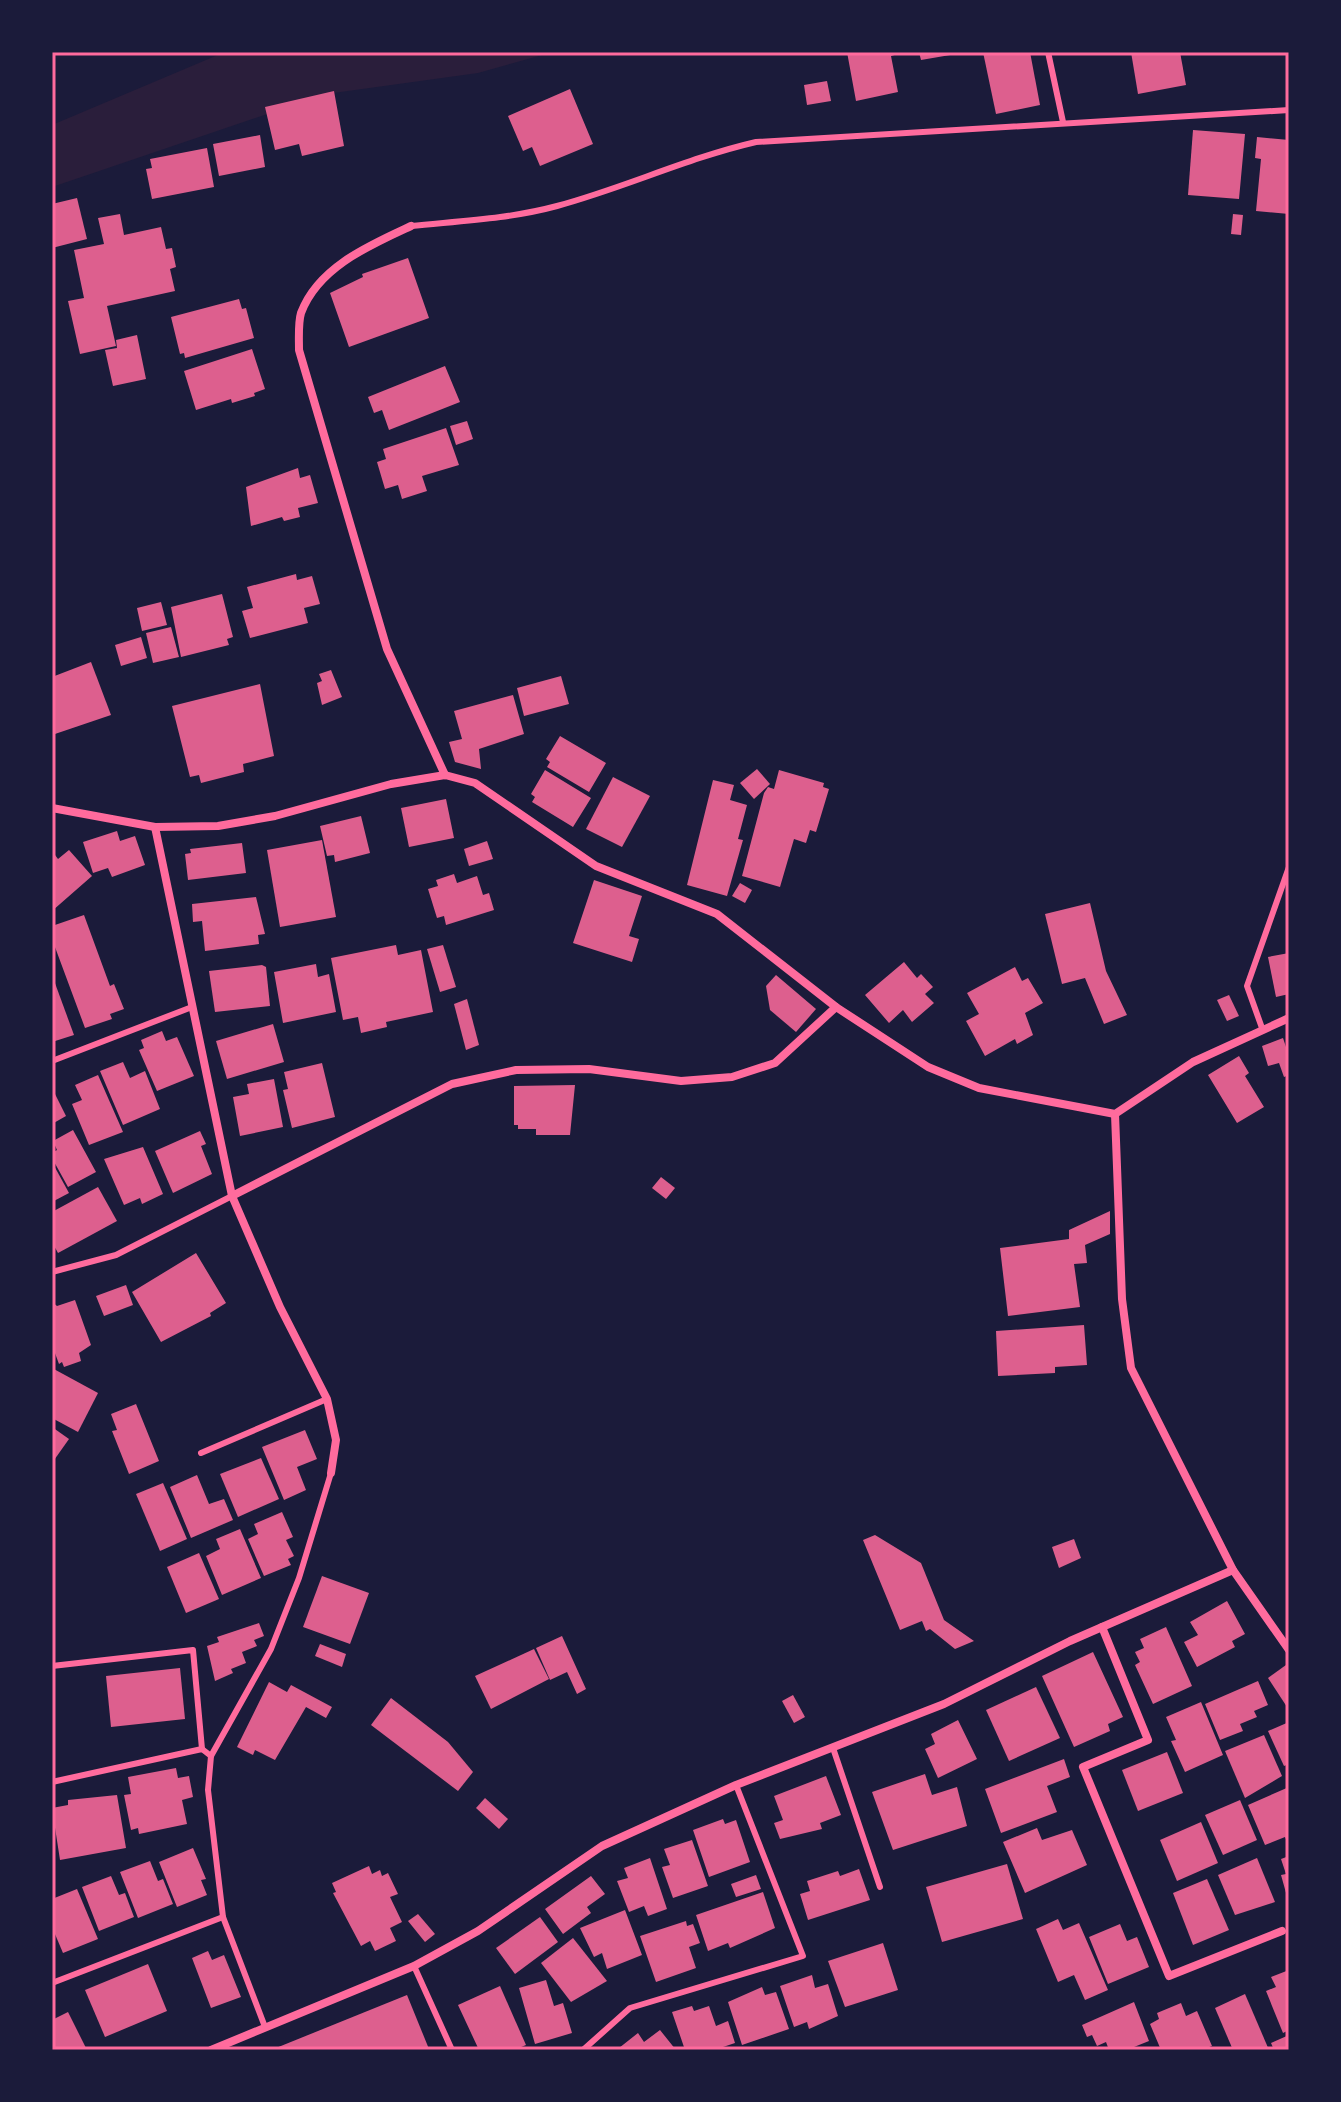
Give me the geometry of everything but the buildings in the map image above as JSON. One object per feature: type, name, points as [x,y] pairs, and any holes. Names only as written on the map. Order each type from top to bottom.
[{"type":"street","points":[[411,226],[365,247],[317,283],[301,314],[299,350],[387,649],[445,775]]},
{"type":"street","points":[[52,808],[155,827],[218,826],[275,816],[391,784],[445,775],[475,783],[596,866],[717,914],[836,1007],[928,1067],[979,1088],[1115,1114],[1193,1062],[1289,1018]]},
{"type":"street","points":[[155,827],[232,1196],[280,1307],[327,1399],[336,1440],[331,1473]]},
{"type":"street","points":[[232,1196],[452,1084],[516,1070],[589,1069],[681,1081],[732,1077],[775,1063],[836,1007]]},
{"type":"street","points":[[1115,1114],[1122,1299],[1131,1368],[1233,1570],[1289,1650]]},
{"type":"street","points":[[211,2050],[414,1966],[478,1931],[602,1846],[736,1785],[944,1704],[1102,1627],[1233,1570]]},
{"type":"street","points":[[1102,1627],[1148,1740],[1083,1767],[1169,1976],[1282,1931]]},
{"type":"lane","points":[[1048,52],[1063,122]]},
{"type":"lane","points":[[411,226],[502,217],[556,206],[701,155],[756,142],[1289,110]]},
{"type":"lane","points":[[1262,1028],[1247,986],[1289,867]]},
{"type":"lane","points":[[52,1061],[192,1007]]},
{"type":"lane","points":[[52,1272],[116,1255],[232,1196]]},
{"type":"lane","points":[[201,1453],[327,1399]]},
{"type":"lane","points":[[265,2027],[223,1917],[208,1790],[211,1756],[271,1649],[299,1578],[331,1473]]},
{"type":"lane","points":[[52,1666],[193,1650],[202,1749],[211,1756]]},
{"type":"lane","points":[[833,1748],[880,1887]]},
{"type":"lane","points":[[52,1782],[202,1749]]},
{"type":"lane","points":[[583,2050],[630,2008],[803,1956],[736,1785]]},
{"type":"lane","points":[[52,1983],[223,1917]]},
{"type":"lane","points":[[414,1966],[452,2050]]},
{"type":"shaded area","points":[[225,52],[553,52],[478,73],[326,94],[52,187],[52,125]]}]
